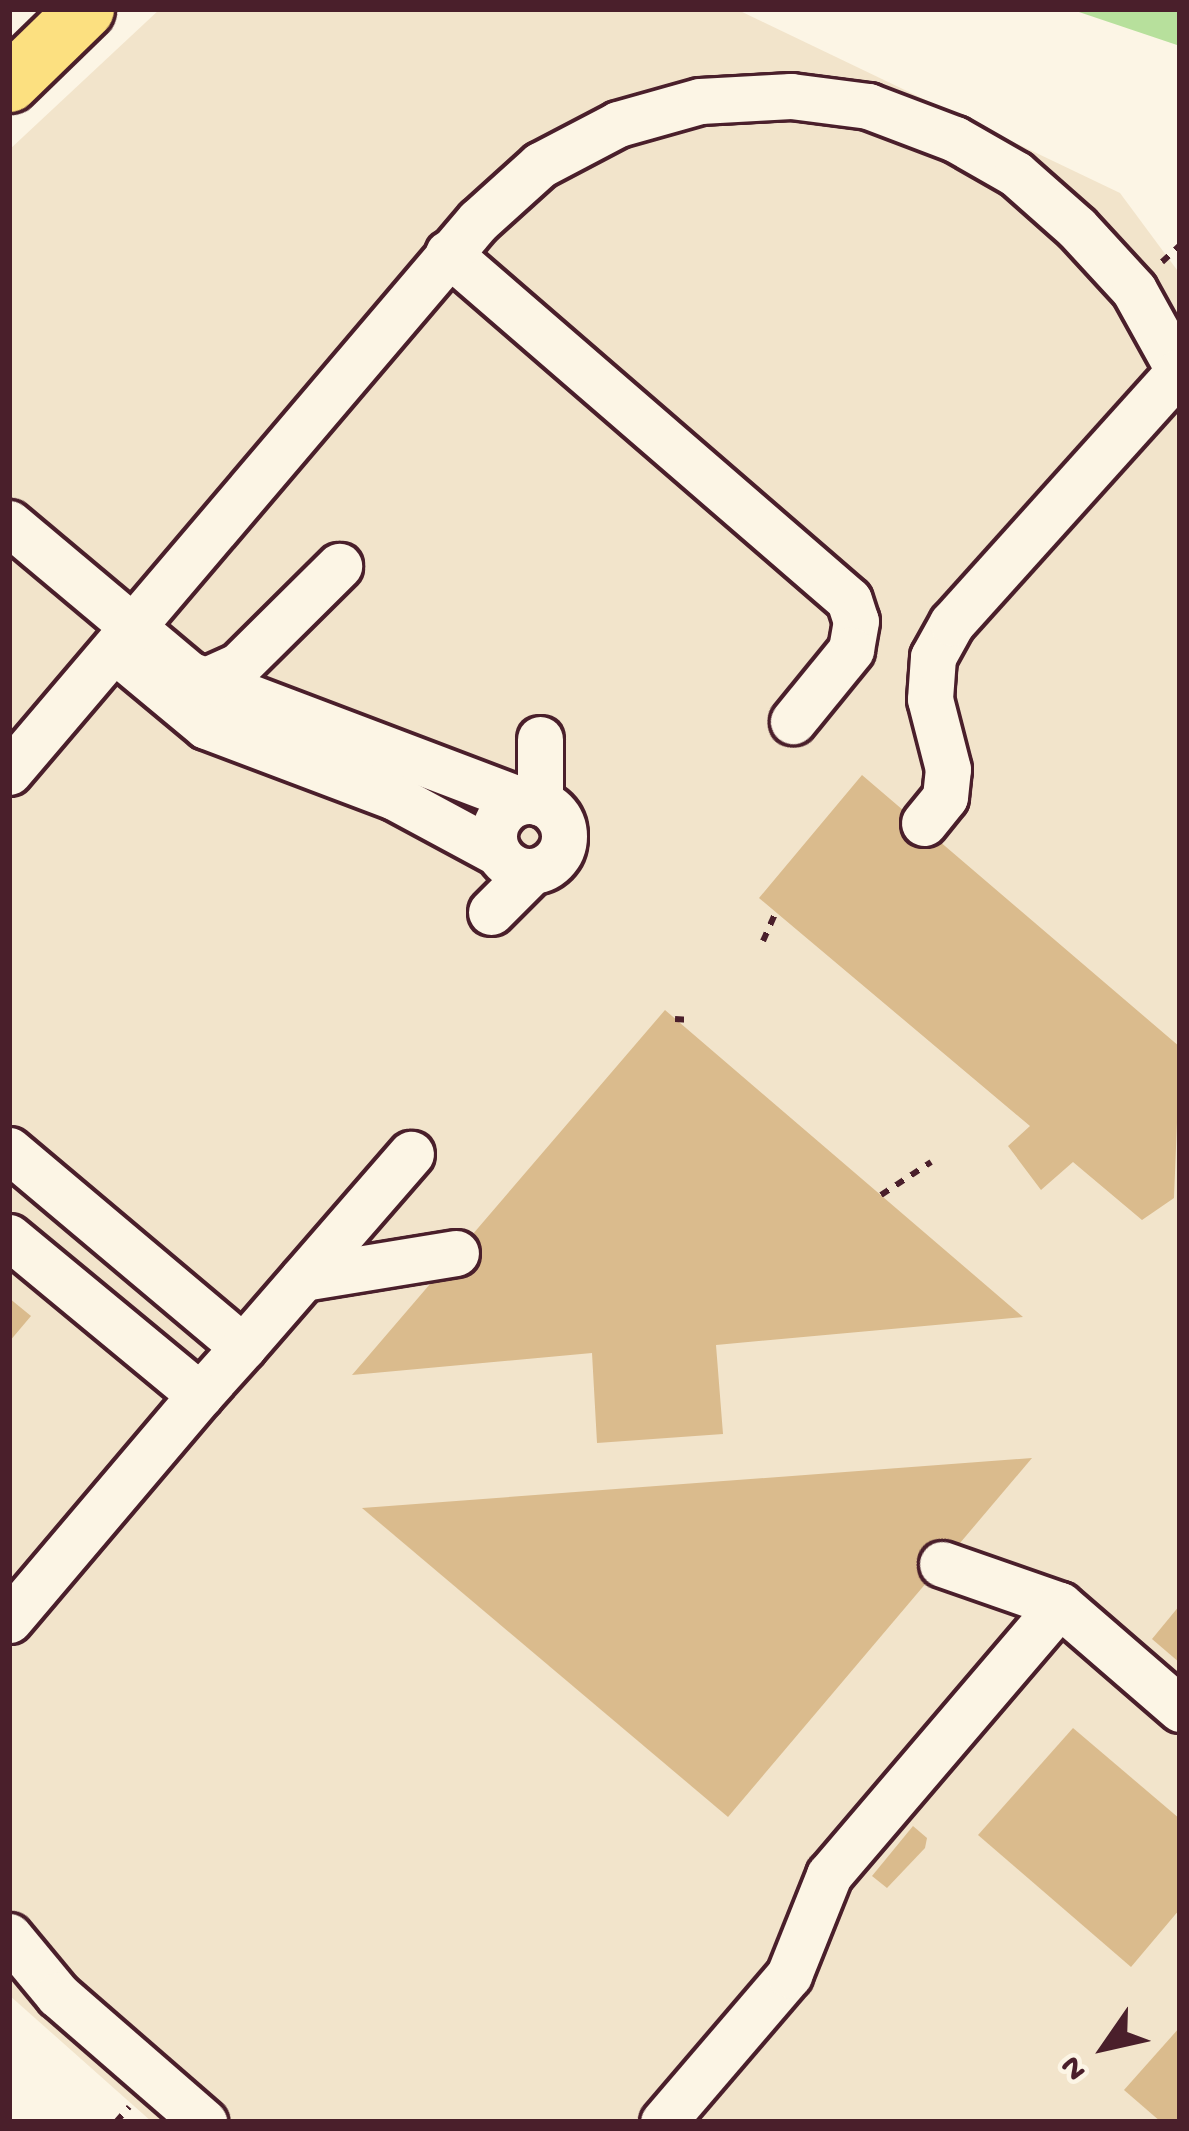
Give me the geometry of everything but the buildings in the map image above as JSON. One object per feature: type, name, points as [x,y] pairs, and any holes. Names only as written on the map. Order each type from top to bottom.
[{"type":"main road","points":[[9,83],[86,9]]},
{"type":"lane","points":[[9,772],[448,254],[540,165],[617,124],[700,101],[791,96],[868,106],[955,140],[1016,175],[1134,290],[1179,372],[952,623],[933,657],[930,699],[948,770],[945,797],[925,823]]},
{"type":"lane","points":[[448,254],[849,600],[856,621],[851,650],[793,721]]},
{"type":"lane","points":[[9,523],[123,637],[206,726],[394,797],[515,862],[553,861],[564,840],[558,817],[532,802],[206,680],[123,637],[9,560]]},
{"type":"lane","points":[[206,680],[239,665],[339,566]]},
{"type":"lane","points":[[532,802],[540,739]]},
{"type":"lane","points":[[491,912],[515,862],[497,820],[532,802]]},
{"type":"lane","points":[[9,1150],[242,1347]]},
{"type":"lane","points":[[9,1620],[411,1154]]},
{"type":"lane","points":[[9,1237],[200,1394]]},
{"type":"lane","points":[[303,1278],[456,1253]]},
{"type":"lane","points":[[942,1564],[1060,1605],[1180,1709]]},
{"type":"lane","points":[[663,2122],[789,1976],[829,1875],[1060,1605]]},
{"type":"lane","points":[[9,1936],[72,2008],[205,2122]]},
{"type":"path","points":[[763,941],[776,911]]},
{"type":"path","points":[[675,1019],[691,1020]]},
{"type":"path","points":[[881,1196],[931,1162]]},
{"type":"path","points":[[116,2122],[129,2107]]},
{"type":"shaded area","points":[[160,9],[736,9],[1120,193],[1180,274],[1180,2122],[152,2122],[9,1995],[9,150]]},
{"type":"green space","points":[[1070,9],[1180,9],[1180,46]]}]
